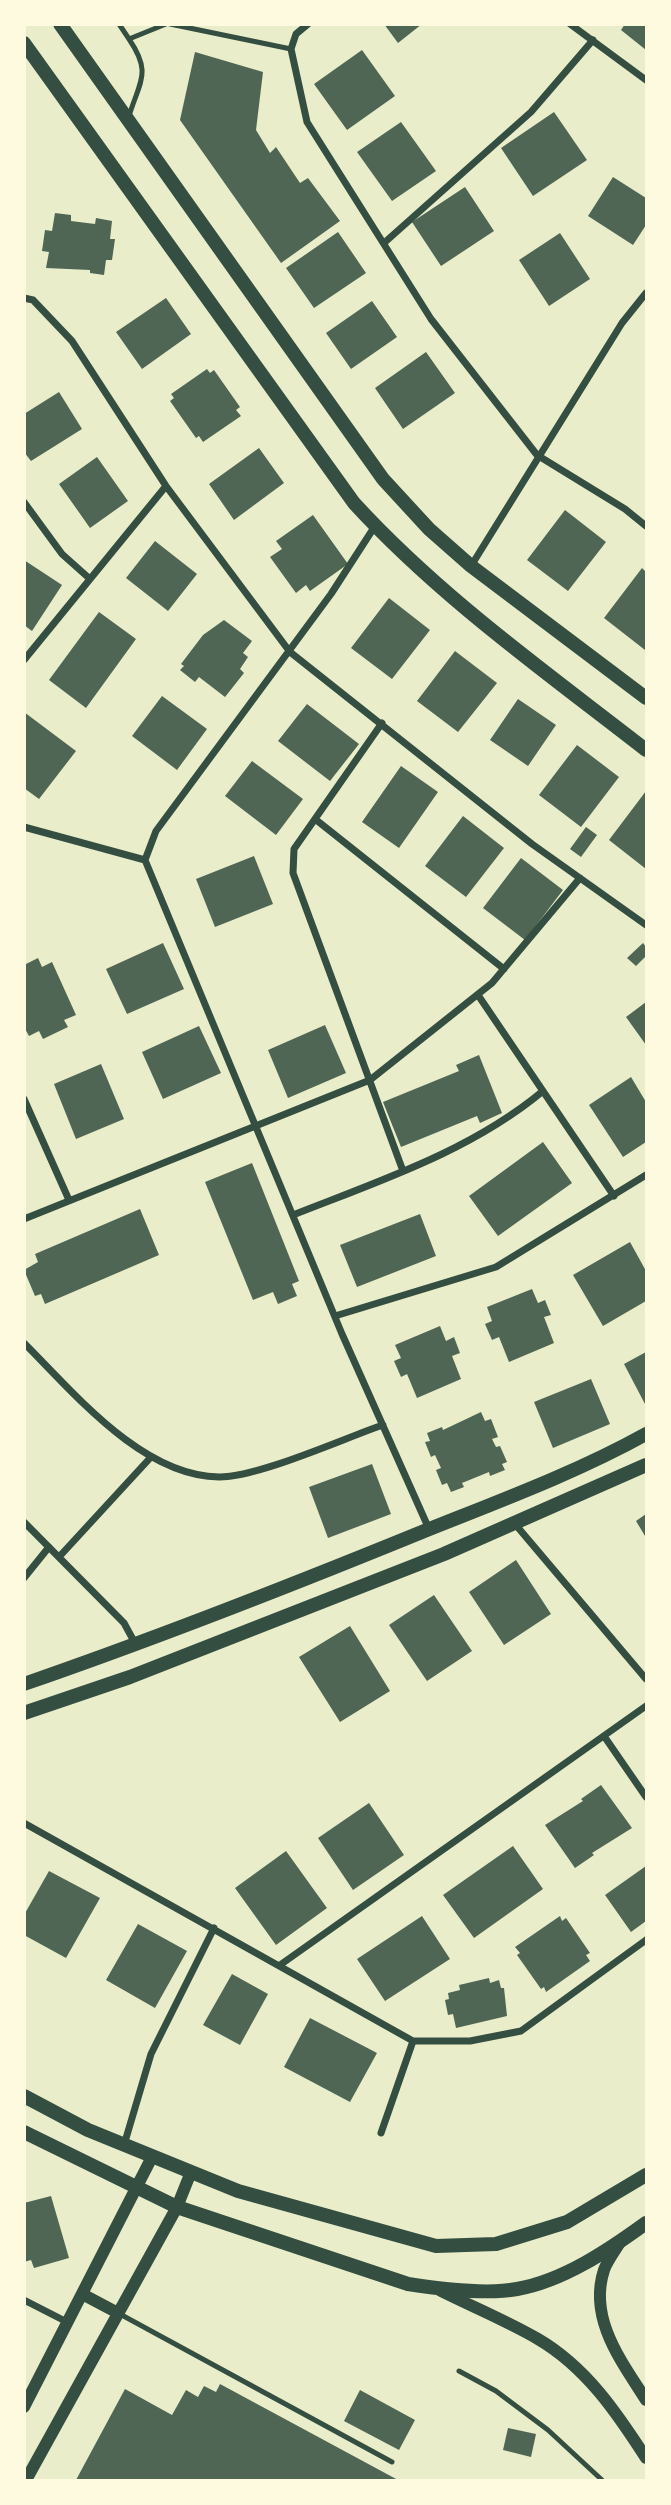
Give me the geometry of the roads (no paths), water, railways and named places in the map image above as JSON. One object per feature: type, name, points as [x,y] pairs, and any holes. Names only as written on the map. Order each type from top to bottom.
[{"type":"main road","points":[[60,24],[383,479],[429,529],[471,566],[646,698]]},
{"type":"main road","points":[[74,24],[78,48]]},
{"type":"main road","points":[[27,49],[278,400],[374,526],[452,597],[646,750]]},
{"type":"main road","points":[[24,1684],[136,1646],[429,1529],[607,1456],[646,1434]]},
{"type":"main road","points":[[24,1713],[130,1677],[444,1554],[646,1465]]},
{"type":"main road","points":[[24,2096],[88,2130],[237,2192],[436,2246],[496,2244],[567,2222],[646,2175]]},
{"type":"main road","points":[[24,2132],[177,2207],[408,2284],[438,2289],[516,2289],[552,2278],[621,2241],[646,2223]]},
{"type":"street","points":[[308,24],[296,34],[291,49],[307,122],[432,319],[537,455],[625,509],[646,526]]},
{"type":"street","points":[[570,24],[646,80]]},
{"type":"street","points":[[384,243],[531,112],[593,40]]},
{"type":"street","points":[[471,566],[537,455],[621,323],[646,293]]},
{"type":"street","points":[[24,298],[33,300],[72,341],[166,486],[290,652],[532,844],[646,925]]},
{"type":"street","points":[[24,660],[166,486]]},
{"type":"street","points":[[24,502],[62,554],[90,579]]},
{"type":"street","points":[[374,526],[290,652],[156,831],[145,860],[335,1315],[429,1529]]},
{"type":"street","points":[[382,723],[294,849],[293,873],[403,1171]]},
{"type":"street","points":[[315,819],[504,969]]},
{"type":"street","points":[[24,827],[145,860]]},
{"type":"street","points":[[24,1219],[370,1080],[478,995],[504,969],[580,878]]},
{"type":"street","points":[[478,995],[614,1196]]},
{"type":"street","points":[[293,1215],[403,1171],[508,1120],[543,1091]]},
{"type":"street","points":[[24,1099],[69,1200]]},
{"type":"street","points":[[335,1315],[496,1267],[646,1175]]},
{"type":"street","points":[[24,1343],[87,1406],[151,1457],[197,1474],[221,1477],[256,1470],[383,1424]]},
{"type":"street","points":[[59,1557],[151,1457]]},
{"type":"street","points":[[24,1522],[124,1623],[136,1646]]},
{"type":"street","points":[[514,1523],[646,1679]]},
{"type":"street","points":[[24,1578],[49,1547]]},
{"type":"street","points":[[280,1965],[646,1706]]},
{"type":"street","points":[[604,1736],[646,1797]]},
{"type":"street","points":[[24,1823],[413,2041],[470,2041],[521,2031],[646,1940]]},
{"type":"street","points":[[124,2145],[151,2054],[214,1928]]},
{"type":"street","points":[[381,2133],[413,2041]]},
{"type":"street","points":[[24,2407],[84,2295],[152,2157]]},
{"type":"street","points":[[26,2480],[177,2207],[191,2172]]},
{"type":"street","points":[[621,2241],[604,2270],[601,2309],[608,2340],[646,2400]]},
{"type":"street","points":[[438,2289],[540,2340],[571,2363],[598,2390],[646,2458]]},
{"type":"street","points":[[84,2295],[118,2314]]},
{"type":"street","points":[[24,2300],[69,2323]]},
{"type":"lane","points":[[119,24],[142,58],[144,68],[128,119]]},
{"type":"lane","points":[[129,39],[168,24],[291,49]]},
{"type":"lane","points":[[118,2314],[392,2462]]},
{"type":"lane","points":[[459,2371],[496,2391],[548,2430],[602,2480]]}]
